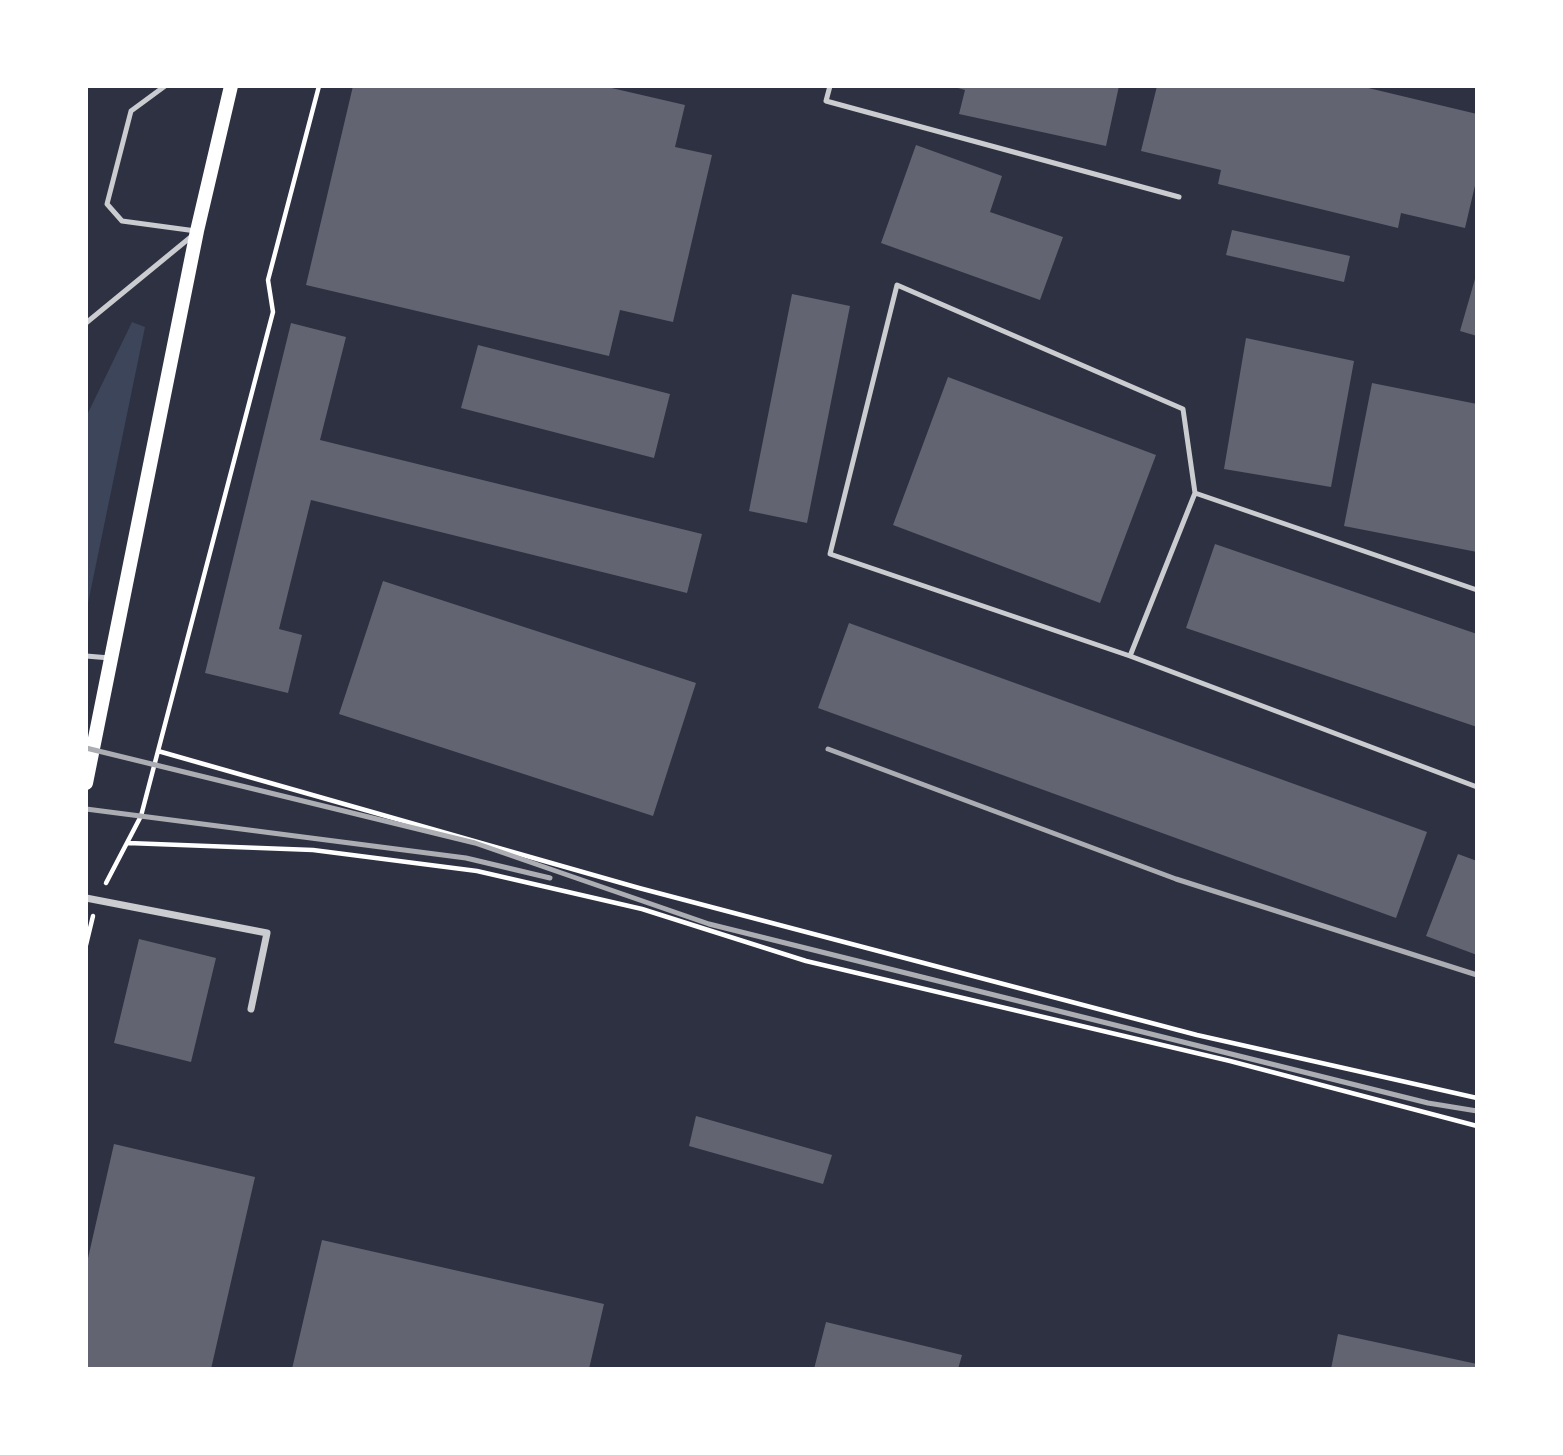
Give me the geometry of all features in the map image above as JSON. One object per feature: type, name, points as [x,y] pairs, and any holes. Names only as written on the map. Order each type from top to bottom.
[{"type":"main road","points":[[86,783],[197,231],[231,86]]},
{"type":"street","points":[[86,898],[267,933],[251,1009]]},
{"type":"lane","points":[[165,86],[131,111],[107,204],[122,221],[197,231]]},
{"type":"lane","points":[[830,86],[826,101],[1179,197]]},
{"type":"lane","points":[[86,323],[197,231]]},
{"type":"lane","points":[[1130,656],[1195,493],[1183,410],[897,285],[830,554],[1130,656],[1477,787]]},
{"type":"lane","points":[[1195,493],[1477,590]]},
{"type":"lane","points":[[86,656],[111,658]]},
{"type":"path","points":[[86,945],[97,899],[141,816],[273,312],[268,280],[319,86]]},
{"type":"path","points":[[158,751],[626,885],[785,927],[1197,1035],[1477,1098]]},
{"type":"path","points":[[128,843],[313,850],[477,871],[642,909],[806,961],[1230,1062],[1477,1126]]},
{"type":"shaded area","points":[[132,322],[145,327],[86,613],[86,417]]},
{"type":"building","points":[[353,86],[603,86],[685,105],[675,147],[712,155],[673,322],[620,310],[609,356],[306,285]]},
{"type":"building","points":[[951,86],[1119,86],[1106,146],[959,114],[965,90]]},
{"type":"building","points":[[1157,86],[1360,86],[1477,114],[1477,177],[1465,228],[1401,213],[1398,228],[1218,184],[1221,170],[1141,151]]},
{"type":"building","points":[[916,145],[1002,176],[990,212],[1063,237],[1040,300],[881,243]]},
{"type":"building","points":[[1232,230],[1350,256],[1344,282],[1226,255]]},
{"type":"building","points":[[1477,272],[1477,336],[1460,331]]},
{"type":"building","points":[[792,294],[850,306],[807,523],[749,511]]},
{"type":"building","points":[[291,323],[346,337],[320,440],[702,534],[687,593],[311,500],[279,629],[302,635],[288,693],[205,673]]},
{"type":"building","points":[[1246,338],[1354,361],[1331,487],[1224,469]]},
{"type":"building","points":[[478,345],[670,394],[654,458],[461,408]]},
{"type":"building","points":[[948,377],[1156,455],[1100,603],[893,525]]},
{"type":"building","points":[[1372,383],[1477,404],[1477,552],[1344,526]]},
{"type":"building","points":[[1215,544],[1477,634],[1477,727],[1186,628]]},
{"type":"building","points":[[383,581],[696,683],[653,816],[339,714]]},
{"type":"building","points":[[849,623],[1427,832],[1396,918],[818,708]]},
{"type":"building","points":[[1458,854],[1477,861],[1477,955],[1426,936]]},
{"type":"building","points":[[139,939],[216,958],[191,1062],[114,1043]]},
{"type":"building","points":[[696,1116],[832,1155],[823,1184],[689,1146]]},
{"type":"building","points":[[114,1144],[255,1177],[211,1369],[86,1369],[86,1267]]},
{"type":"building","points":[[322,1240],[604,1304],[589,1369],[292,1369]]},
{"type":"building","points":[[826,1322],[962,1355],[958,1369],[814,1369]]},
{"type":"building","points":[[1338,1334],[1477,1364],[1477,1369],[1331,1369]]},
{"type":"railway","points":[[86,748],[475,843],[709,924],[1428,1103],[1477,1111]]},
{"type":"railway","points":[[828,749],[1176,879],[1477,975]]},
{"type":"railway","points":[[86,809],[466,858],[550,878]]}]
